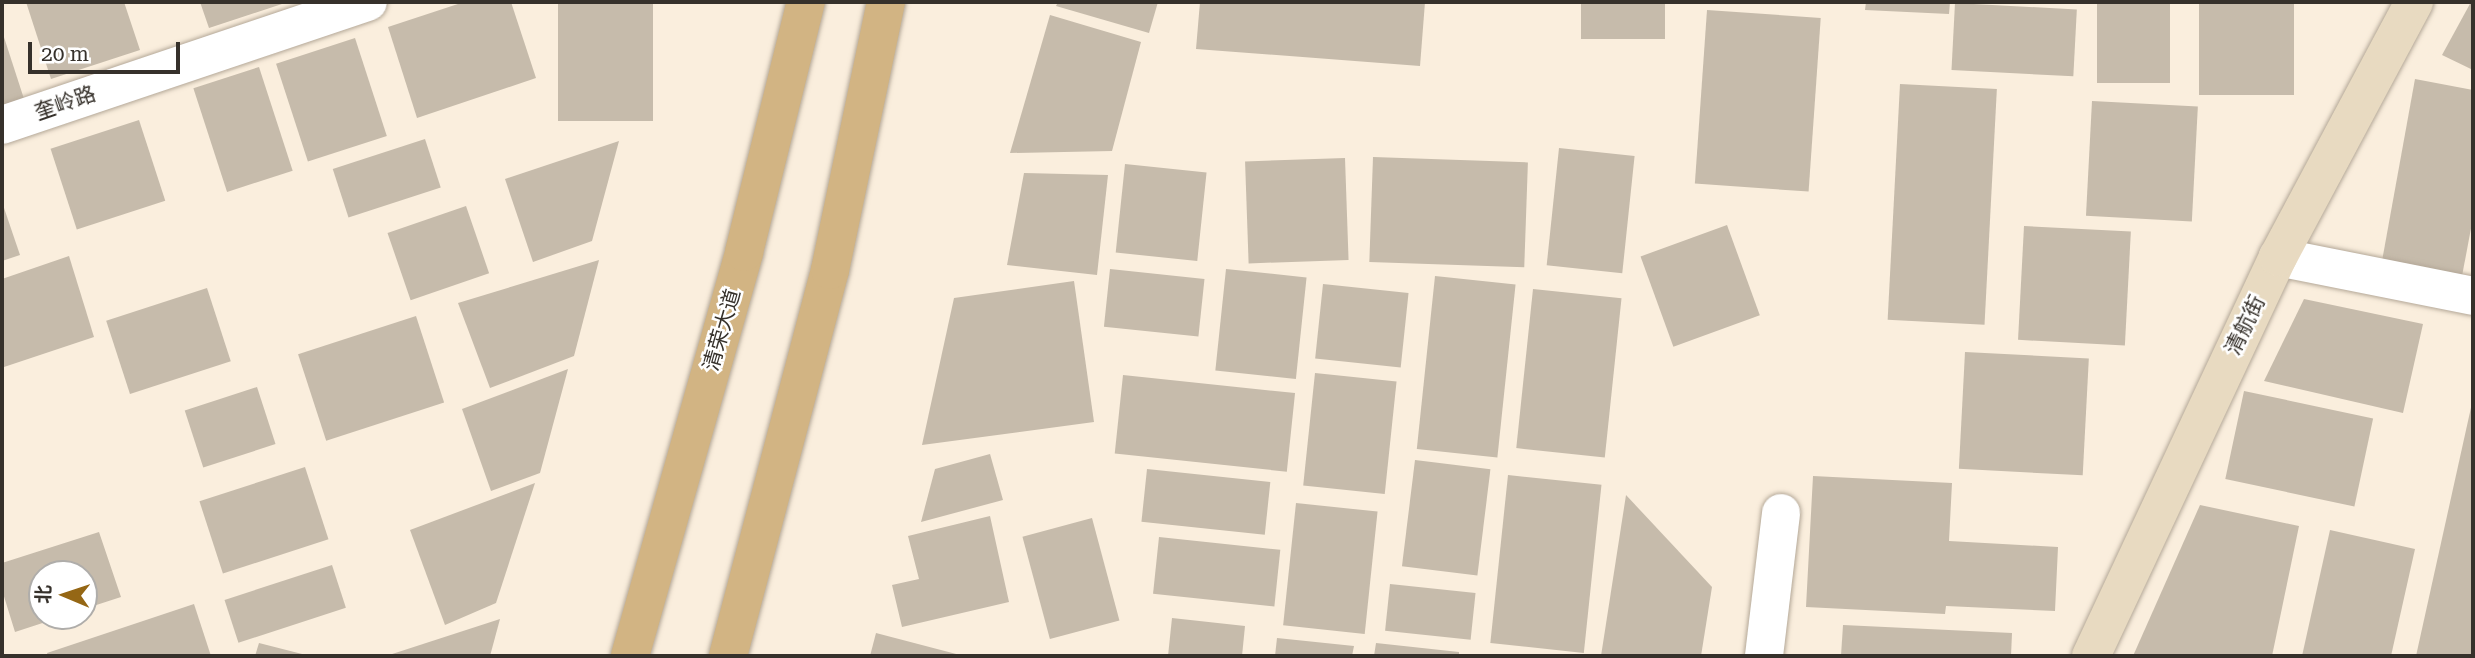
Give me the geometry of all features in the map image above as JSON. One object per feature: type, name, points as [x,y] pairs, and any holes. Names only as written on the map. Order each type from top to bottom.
[{"type":"main road","name":"清荣大道","points":[[630,656],[744,252],[806,2]]},
{"type":"main road","points":[[728,656],[830,270],[886,2]]},
{"type":"street","name":"奎岭路","points":[[2,125],[368,2]]},
{"type":"street","name":"清航街","points":[[2091,656],[2278,257],[2414,2]]},
{"type":"street","points":[[2278,257],[2473,296]]},
{"type":"street","points":[[1764,656],[1781,513]]},
{"type":"building","points":[[26,2],[124,2],[140,50],[51,79]]},
{"type":"building","points":[[200,2],[288,2],[209,28]]},
{"type":"building","points":[[464,2],[511,2],[536,78],[417,118],[388,27]]},
{"type":"building","points":[[558,2],[653,2],[653,121],[558,121]]},
{"type":"building","points":[[1058,2],[1158,2],[1149,33],[1056,6]]},
{"type":"building","points":[[1200,2],[1425,2],[1420,66],[1196,49]]},
{"type":"building","points":[[1581,2],[1665,2],[1665,39],[1581,39]]},
{"type":"building","points":[[1866,2],[1950,2],[1949,14],[1865,10]]},
{"type":"building","points":[[2097,2],[2170,2],[2170,83],[2097,83]]},
{"type":"building","points":[[2199,2],[2294,2],[2294,95],[2199,95]]},
{"type":"building","points":[[2473,2],[2473,70],[2442,55]]},
{"type":"building","points":[[1955,3],[2077,9],[2073,76],[1951,70]]},
{"type":"building","points":[[1707,10],[1821,18],[1809,192],[1695,184]]},
{"type":"building","points":[[1050,15],[1141,42],[1112,151],[1010,153]]},
{"type":"building","points":[[2,31],[25,102],[2,110]]},
{"type":"building","points":[[355,38],[387,136],[308,162],[276,64]]},
{"type":"building","points":[[259,67],[293,171],[227,192],[193,88]]},
{"type":"building","points":[[2415,79],[2473,90],[2473,218],[2462,276],[2382,261]]},
{"type":"building","points":[[1900,84],[1997,89],[1985,325],[1888,320]]},
{"type":"building","points":[[2092,101],[2198,107],[2192,221],[2086,216]]},
{"type":"building","points":[[139,120],[165,201],[77,230],[51,149]]},
{"type":"building","points":[[425,139],[441,188],[349,217],[333,169]]},
{"type":"building","points":[[619,141],[592,241],[533,262],[505,179]]},
{"type":"building","points":[[1559,148],[1635,156],[1622,273],[1547,265]]},
{"type":"building","points":[[1373,157],[1528,162],[1524,267],[1369,262]]},
{"type":"building","points":[[1345,158],[1349,260],[1249,263],[1245,161]]},
{"type":"building","points":[[1125,164],[1207,173],[1197,261],[1116,253]]},
{"type":"building","points":[[1024,173],[1108,175],[1097,275],[1007,265]]},
{"type":"building","points":[[2,202],[20,255],[2,261]]},
{"type":"building","points":[[466,206],[489,273],[411,300],[388,233]]},
{"type":"building","points":[[1727,225],[1760,315],[1673,347],[1641,256]]},
{"type":"building","points":[[2024,226],[2131,232],[2125,345],[2018,340]]},
{"type":"building","points":[[69,256],[94,337],[4,367],[2,279]]},
{"type":"building","points":[[599,260],[574,356],[490,388],[458,303]]},
{"type":"building","points":[[1110,269],[1204,279],[1198,337],[1104,327]]},
{"type":"building","points":[[1226,269],[1307,277],[1296,379],[1215,370]]},
{"type":"building","points":[[1435,276],[1516,284],[1497,458],[1417,449]]},
{"type":"building","points":[[1074,281],[1094,422],[922,445],[954,298]]},
{"type":"building","points":[[1323,284],[1409,293],[1401,368],[1315,359]]},
{"type":"building","points":[[207,288],[231,361],[130,394],[106,321]]},
{"type":"building","points":[[1533,289],[1622,298],[1605,457],[1516,448]]},
{"type":"building","points":[[2304,299],[2423,324],[2403,413],[2264,381]]},
{"type":"building","points":[[416,316],[444,403],[326,441],[298,354]]},
{"type":"building","points":[[1965,352],[2089,358],[2083,475],[1959,469]]},
{"type":"building","points":[[568,369],[540,473],[491,491],[462,409]]},
{"type":"building","points":[[1315,373],[1397,382],[1385,494],[1303,485]]},
{"type":"building","points":[[1123,375],[1295,393],[1287,472],[1115,454]]},
{"type":"building","points":[[257,387],[276,444],[203,468],[185,410]]},
{"type":"building","points":[[2244,391],[2373,418],[2354,506],[2225,479]]},
{"type":"building","points":[[2472,403],[2473,656],[2416,656]]},
{"type":"building","points":[[990,454],[1003,500],[921,522],[935,469]]},
{"type":"building","points":[[1415,460],[1490,469],[1477,575],[1402,566]]},
{"type":"building","points":[[305,467],[328,539],[223,574],[199,501]]},
{"type":"building","points":[[1147,469],[1270,482],[1265,535],[1141,522]]},
{"type":"building","points":[[1508,475],[1601,485],[1584,653],[1490,643]]},
{"type":"building","points":[[1813,476],[1952,483],[1949,541],[2058,547],[2055,611],[1946,606],[1945,614],[1806,607]]},
{"type":"building","points":[[535,483],[496,603],[445,625],[410,530]]},
{"type":"building","points":[[1626,495],[1712,587],[1701,656],[1601,656]]},
{"type":"building","points":[[1296,503],[1378,512],[1365,634],[1283,625]]},
{"type":"building","points":[[2200,505],[2299,526],[2272,656],[2133,656]]},
{"type":"building","points":[[990,516],[1009,602],[902,627],[892,585],[919,579],[908,536]]},
{"type":"building","points":[[1092,518],[1119,620],[1050,639],[1022,537]]},
{"type":"building","points":[[2330,530],[2415,549],[2391,656],[2302,656]]},
{"type":"building","points":[[99,532],[121,597],[98,604],[98,560],[28,560],[28,628],[15,632],[2,590],[2,563]]},
{"type":"building","points":[[1159,537],[1280,550],[1274,606],[1153,594]]},
{"type":"building","points":[[332,565],[346,608],[238,643],[225,600]]},
{"type":"building","points":[[1390,584],[1476,593],[1471,640],[1385,631]]},
{"type":"building","points":[[194,604],[211,656],[48,656],[47,653]]},
{"type":"building","points":[[1172,618],[1245,626],[1242,656],[1168,656]]},
{"type":"building","points":[[500,619],[490,656],[386,656]]},
{"type":"building","points":[[1843,625],[2012,633],[2011,656],[1841,656]]},
{"type":"building","points":[[876,633],[960,655],[960,656],[870,656]]},
{"type":"building","points":[[1277,638],[1354,646],[1352,656],[1275,656]]},
{"type":"building","points":[[259,643],[306,655],[306,656],[255,656]]},
{"type":"building","points":[[1376,643],[1459,652],[1459,656],[1374,656]]}]
